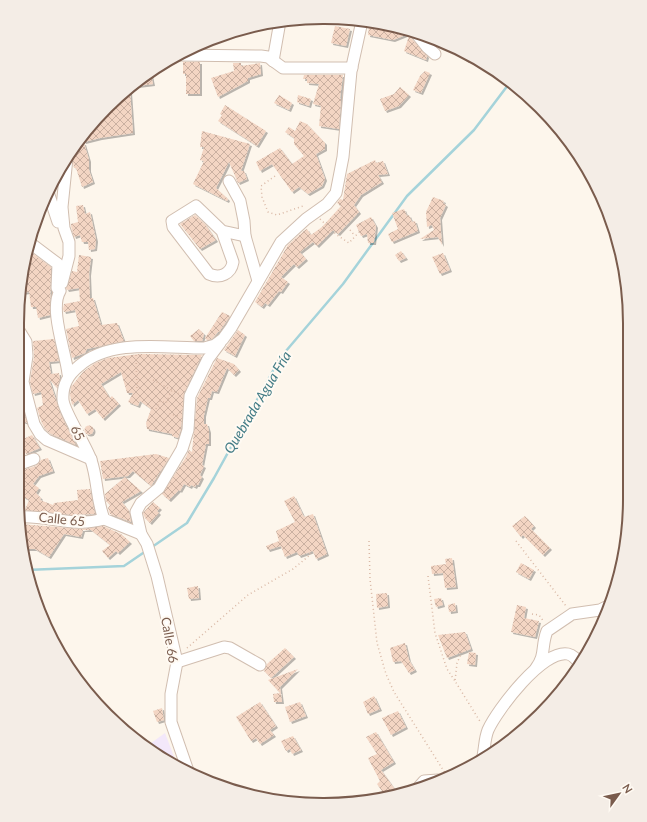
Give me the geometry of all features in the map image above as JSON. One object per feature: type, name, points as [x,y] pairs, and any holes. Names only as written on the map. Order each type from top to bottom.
[{"type":"street","points":[[190,399],[193,388],[208,359],[223,339],[281,242],[332,198],[338,188],[352,68],[361,27]]},
{"type":"street","points":[[273,61],[279,28]]},
{"type":"street","points":[[422,41],[436,54]]},
{"type":"street","points":[[191,55],[261,56],[273,61],[283,68],[352,68]]},
{"type":"street","points":[[60,291],[69,256],[62,207],[66,171]]},
{"type":"street","points":[[229,181],[240,202],[245,236],[258,281]]},
{"type":"street","points":[[51,200],[59,225],[66,234]]},
{"type":"street","points":[[222,231],[233,262],[230,270],[219,277],[215,277],[209,274],[173,227],[172,222],[196,206],[222,231],[245,236]]},
{"type":"street","points":[[35,243],[58,264]]},
{"type":"street","points":[[34,246],[58,264]]},
{"type":"street","points":[[58,264],[57,288],[60,291]]},
{"type":"street","name":"65","points":[[60,291],[57,296],[57,310],[67,358],[68,374],[64,386],[63,401],[90,459],[95,475],[98,504],[104,519]]},
{"type":"street","points":[[24,339],[26,342],[27,356],[24,376]]},
{"type":"street","points":[[68,374],[89,357],[104,351],[132,347],[204,348],[214,345],[223,339]]},
{"type":"street","points":[[24,386],[34,424],[40,434],[47,440],[90,459]]},
{"type":"street","name":"Calle 66","points":[[186,764],[171,722],[171,694],[177,662],[157,576],[147,544],[141,534],[136,512],[141,503],[159,488],[182,449],[188,430],[190,399]]},
{"type":"street","points":[[24,463],[34,459]]},
{"type":"street","name":"Calle 65","points":[[25,517],[33,516],[62,522],[92,522],[104,519]]},
{"type":"street","points":[[104,519],[141,534]]},
{"type":"street","points":[[534,672],[543,659],[544,638],[548,630],[572,614],[601,609]]},
{"type":"street","points":[[177,662],[224,647],[230,648],[260,665]]},
{"type":"street","points":[[483,752],[488,732],[500,707],[514,690],[534,672],[553,658],[564,654],[571,656],[576,660]]},
{"type":"path","points":[[275,176],[262,186],[262,197],[268,212],[277,215],[303,206],[314,212],[324,223],[349,243],[359,232]]},
{"type":"path","points":[[350,230],[355,236]]},
{"type":"path","points":[[132,347],[137,391]]},
{"type":"path","points":[[153,380],[190,399]]},
{"type":"path","points":[[156,409],[160,401],[166,403],[172,390]]},
{"type":"path","points":[[369,541],[370,580],[377,643],[386,674],[394,692],[445,772]]},
{"type":"path","points":[[516,541],[536,565],[572,614]]},
{"type":"path","points":[[188,648],[248,595],[306,559],[310,555],[309,548]]},
{"type":"path","points":[[428,576],[435,633],[447,670],[488,732]]},
{"type":"path","points":[[532,614],[539,615],[548,630]]},
{"type":"path","points":[[455,681],[457,663],[462,652]]},
{"type":"shaded area","points":[[165,733],[175,758],[157,748],[151,743]]},
{"type":"building","points":[[335,26],[350,29],[346,46],[331,43]]},
{"type":"building","points":[[369,28],[405,35],[393,40],[368,35]]},
{"type":"building","points":[[410,37],[427,56],[426,60],[404,51]]},
{"type":"building","points":[[183,62],[200,62],[200,94],[186,94],[186,74],[183,74]]},
{"type":"building","points":[[233,63],[241,63],[241,66],[260,63],[261,74],[248,78],[248,81],[218,97],[211,78],[234,71]]},
{"type":"building","points":[[425,71],[430,73],[421,93],[413,90],[420,76]]},
{"type":"building","points":[[304,75],[343,75],[340,98],[339,129],[319,126],[321,106],[313,104],[319,84],[307,83],[307,79],[303,79]]},
{"type":"building","points":[[152,78],[153,84],[142,85]]},
{"type":"building","points":[[400,87],[409,95],[399,106],[385,111],[380,99],[394,94]]},
{"type":"building","points":[[130,95],[133,133],[86,142],[98,126]]},
{"type":"building","points":[[279,95],[292,103],[289,110],[274,103]]},
{"type":"building","points":[[298,95],[311,99],[309,106],[297,102]]},
{"type":"building","points":[[225,105],[266,131],[257,146],[218,121],[222,115],[220,114]]},
{"type":"building","points":[[300,121],[307,124],[325,143],[325,149],[316,154],[325,179],[322,186],[308,194],[299,187],[292,192],[272,164],[260,171],[256,162],[280,148],[292,164],[304,156],[294,144],[294,138],[285,132],[289,127],[295,131]]},
{"type":"building","points":[[202,131],[250,144],[241,171],[244,171],[247,179],[238,183],[229,162],[216,188],[228,199],[227,201],[193,184],[204,161],[200,160],[204,147],[200,147]]},
{"type":"building","points":[[84,143],[89,160],[89,170],[93,182],[82,187],[76,168],[74,168],[72,160]]},
{"type":"building","points":[[375,160],[376,163],[383,161],[388,174],[378,175],[382,182],[361,195],[354,205],[359,212],[338,234],[333,230],[317,246],[313,242],[300,252],[306,259],[297,267],[294,264],[281,277],[288,282],[281,292],[279,291],[268,305],[265,303],[262,307],[255,302],[288,245],[305,230],[307,229],[311,235],[322,227],[341,206],[337,203],[340,199],[343,200],[347,174]]},
{"type":"building","points":[[433,197],[444,201],[443,203],[446,205],[440,218],[442,245],[438,237],[420,239],[434,230],[432,225],[427,227],[426,212]]},
{"type":"building","points":[[83,205],[85,214],[90,212],[96,240],[95,249],[89,250],[88,242],[82,242],[80,235],[74,237],[71,226],[71,224],[78,222],[76,206]]},
{"type":"building","points":[[404,209],[412,222],[415,221],[418,231],[392,242],[388,234],[398,229],[392,213]]},
{"type":"building","points":[[195,215],[205,224],[216,240],[200,249],[180,224]]},
{"type":"building","points":[[371,217],[376,226],[374,243],[368,243],[367,234],[361,236],[356,225]]},
{"type":"building","points":[[401,251],[406,258],[399,261],[395,255]]},
{"type":"building","points":[[32,253],[51,267],[50,315],[38,318],[36,307],[31,307],[29,292],[26,292]]},
{"type":"building","points":[[443,253],[450,270],[440,274],[432,257]]},
{"type":"building","points":[[79,255],[91,257],[89,274],[90,298],[93,298],[101,325],[117,323],[124,341],[87,349],[85,353],[72,358],[66,329],[79,326],[75,310],[64,312],[63,309],[64,304],[80,301],[79,288],[67,290],[66,288],[72,271],[77,272]]},
{"type":"building","points":[[222,312],[230,316],[219,332],[212,339],[207,340],[205,338]]},
{"type":"building","points":[[199,329],[204,334],[202,341],[194,341],[190,336]]},
{"type":"building","points":[[238,330],[245,335],[235,356],[224,350]]},
{"type":"building","points":[[54,339],[59,361],[49,362],[51,374],[59,373],[60,379],[57,388],[49,379],[61,415],[76,445],[51,434],[45,429],[37,408],[43,405],[41,392],[33,394],[30,382],[34,357],[33,341]]},
{"type":"building","points":[[139,354],[202,355],[184,393],[181,429],[178,438],[172,436],[172,434],[147,429],[146,423],[151,409],[140,401],[138,406],[128,402],[133,393],[127,393],[121,372],[101,384],[110,398],[112,396],[119,404],[103,419],[95,409],[87,414],[78,400],[72,405],[70,395],[71,387],[83,372],[95,363],[108,358]]},
{"type":"building","points":[[217,358],[234,364],[239,370],[234,375],[227,368],[217,392],[212,391],[210,398],[208,398],[204,415],[204,424],[207,424],[209,431],[209,444],[206,444],[202,465],[204,466],[200,475],[202,477],[198,485],[195,487],[191,485],[190,487],[184,484],[180,491],[179,490],[169,500],[162,494],[189,450],[192,452],[197,398]]},
{"type":"building","points":[[24,412],[27,423],[24,422]]},
{"type":"building","points":[[89,425],[94,430],[89,435],[84,430]]},
{"type":"building","points":[[32,435],[40,448],[26,454],[24,450],[24,439]]},
{"type":"building","points":[[156,454],[169,458],[151,486],[133,471],[128,476],[103,479],[100,461]]},
{"type":"building","points":[[48,458],[53,471],[39,476],[33,484],[39,488],[36,493],[41,498],[40,500],[53,505],[54,503],[78,500],[77,490],[90,489],[95,514],[72,515],[25,510],[29,500],[24,497],[24,470],[36,466],[41,460]]},
{"type":"building","points":[[125,477],[141,491],[122,502],[129,511],[131,522],[110,514],[108,508],[110,505],[106,501],[105,494]]},
{"type":"building","points":[[294,496],[304,517],[313,514],[327,554],[316,559],[313,551],[299,556],[297,552],[285,557],[281,546],[268,550],[266,546],[279,541],[276,531],[295,522],[284,501]]},
{"type":"building","points":[[153,502],[160,508],[157,511],[159,513],[150,523],[145,518],[143,513]]},
{"type":"building","points":[[525,516],[534,526],[531,529],[550,548],[543,555],[523,535],[521,537],[512,526]]},
{"type":"building","points":[[26,524],[82,529],[103,526],[121,534],[130,542],[118,553],[116,551],[108,558],[102,551],[110,545],[91,530],[83,530],[81,537],[64,534],[49,557],[35,549],[29,549]]},
{"type":"building","points":[[452,558],[456,587],[445,588],[443,573],[432,574],[431,566],[446,564],[445,559]]},
{"type":"building","points":[[521,563],[534,570],[529,579],[516,572]]},
{"type":"building","points":[[198,586],[199,598],[189,599],[187,588]]},
{"type":"building","points":[[387,593],[388,606],[377,608],[376,594]]},
{"type":"building","points":[[441,598],[443,605],[436,607],[434,599]]},
{"type":"building","points":[[455,603],[456,611],[449,612],[448,605]]},
{"type":"building","points":[[517,605],[526,607],[524,618],[539,621],[535,637],[511,632]]},
{"type":"building","points":[[465,632],[471,649],[447,658],[438,635]]},
{"type":"building","points":[[405,643],[409,660],[415,670],[409,673],[401,661],[393,662],[390,648]]},
{"type":"building","points":[[285,648],[294,657],[271,678],[264,671],[267,664]]},
{"type":"building","points":[[469,652],[476,653],[475,665],[467,664]]},
{"type":"building","points":[[298,669],[280,687],[282,702],[274,702],[273,694],[280,693],[268,680]]},
{"type":"building","points":[[374,696],[380,709],[368,714],[363,702]]},
{"type":"building","points":[[260,702],[276,726],[270,730],[274,735],[260,744],[256,738],[251,741],[236,717]]},
{"type":"building","points":[[300,702],[306,716],[290,722],[285,707]]},
{"type":"building","points":[[162,708],[164,720],[157,722],[153,711]]},
{"type":"building","points":[[398,711],[406,727],[391,735],[382,718]]},
{"type":"building","points":[[376,732],[394,762],[381,770],[395,789],[382,792],[377,784],[380,781],[368,758],[377,754],[366,737]]},
{"type":"building","points":[[293,736],[301,750],[292,754],[290,749],[286,751],[281,741]]},
{"type":"waterway","name":"Quebrada Agua Fría","points":[[152,547],[187,523],[214,478],[280,358],[343,284],[407,196],[474,130],[507,87]]},
{"type":"waterway","name":"Quebrada Agua Fría","points":[[33,570],[124,566],[146,551]]}]
